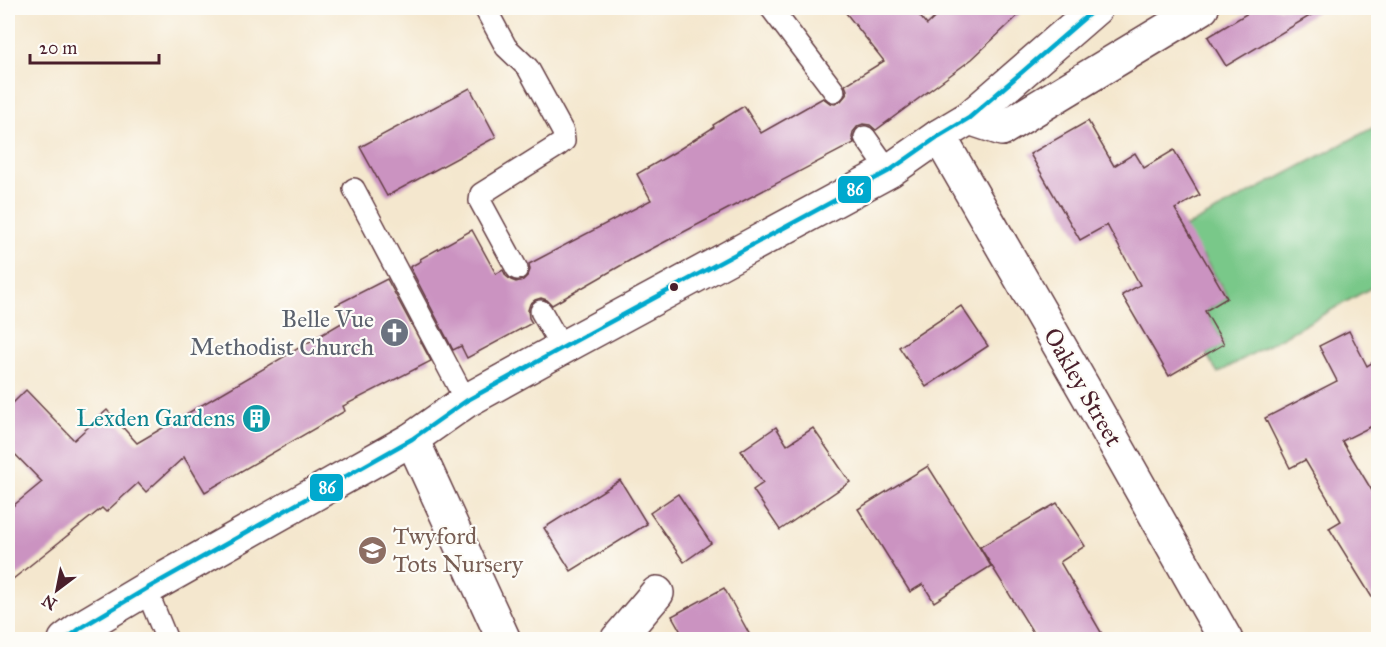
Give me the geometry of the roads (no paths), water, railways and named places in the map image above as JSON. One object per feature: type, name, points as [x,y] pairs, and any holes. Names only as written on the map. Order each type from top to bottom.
[{"type":"street","points":[[65,639],[146,589],[412,439],[466,402],[889,171],[969,118],[1096,8]]},
{"type":"street","points":[[969,118],[1002,129],[1202,8]]},
{"type":"street","name":"Oakley Street","points":[[939,136],[1226,639]]},
{"type":"street","points":[[412,439],[504,639]]},
{"type":"street","points":[[617,639],[657,593]]},
{"type":"lane","points":[[485,8],[506,47],[528,68],[563,132],[564,141],[559,145],[481,194],[480,201],[517,269]]},
{"type":"lane","points":[[771,8],[834,91]]},
{"type":"lane","points":[[865,137],[889,171]]},
{"type":"lane","points":[[354,189],[466,402]]},
{"type":"lane","points":[[541,311],[562,348]]},
{"type":"lane","points":[[146,589],[167,639]]},
{"type":"place","name":"Belle Vue Methodist Church","points":[[395,333]]},
{"type":"place","name":"Lexden Gardens","points":[[256,418]]},
{"type":"place","name":"Twyford Tots Nursery","points":[[372,550]]}]
